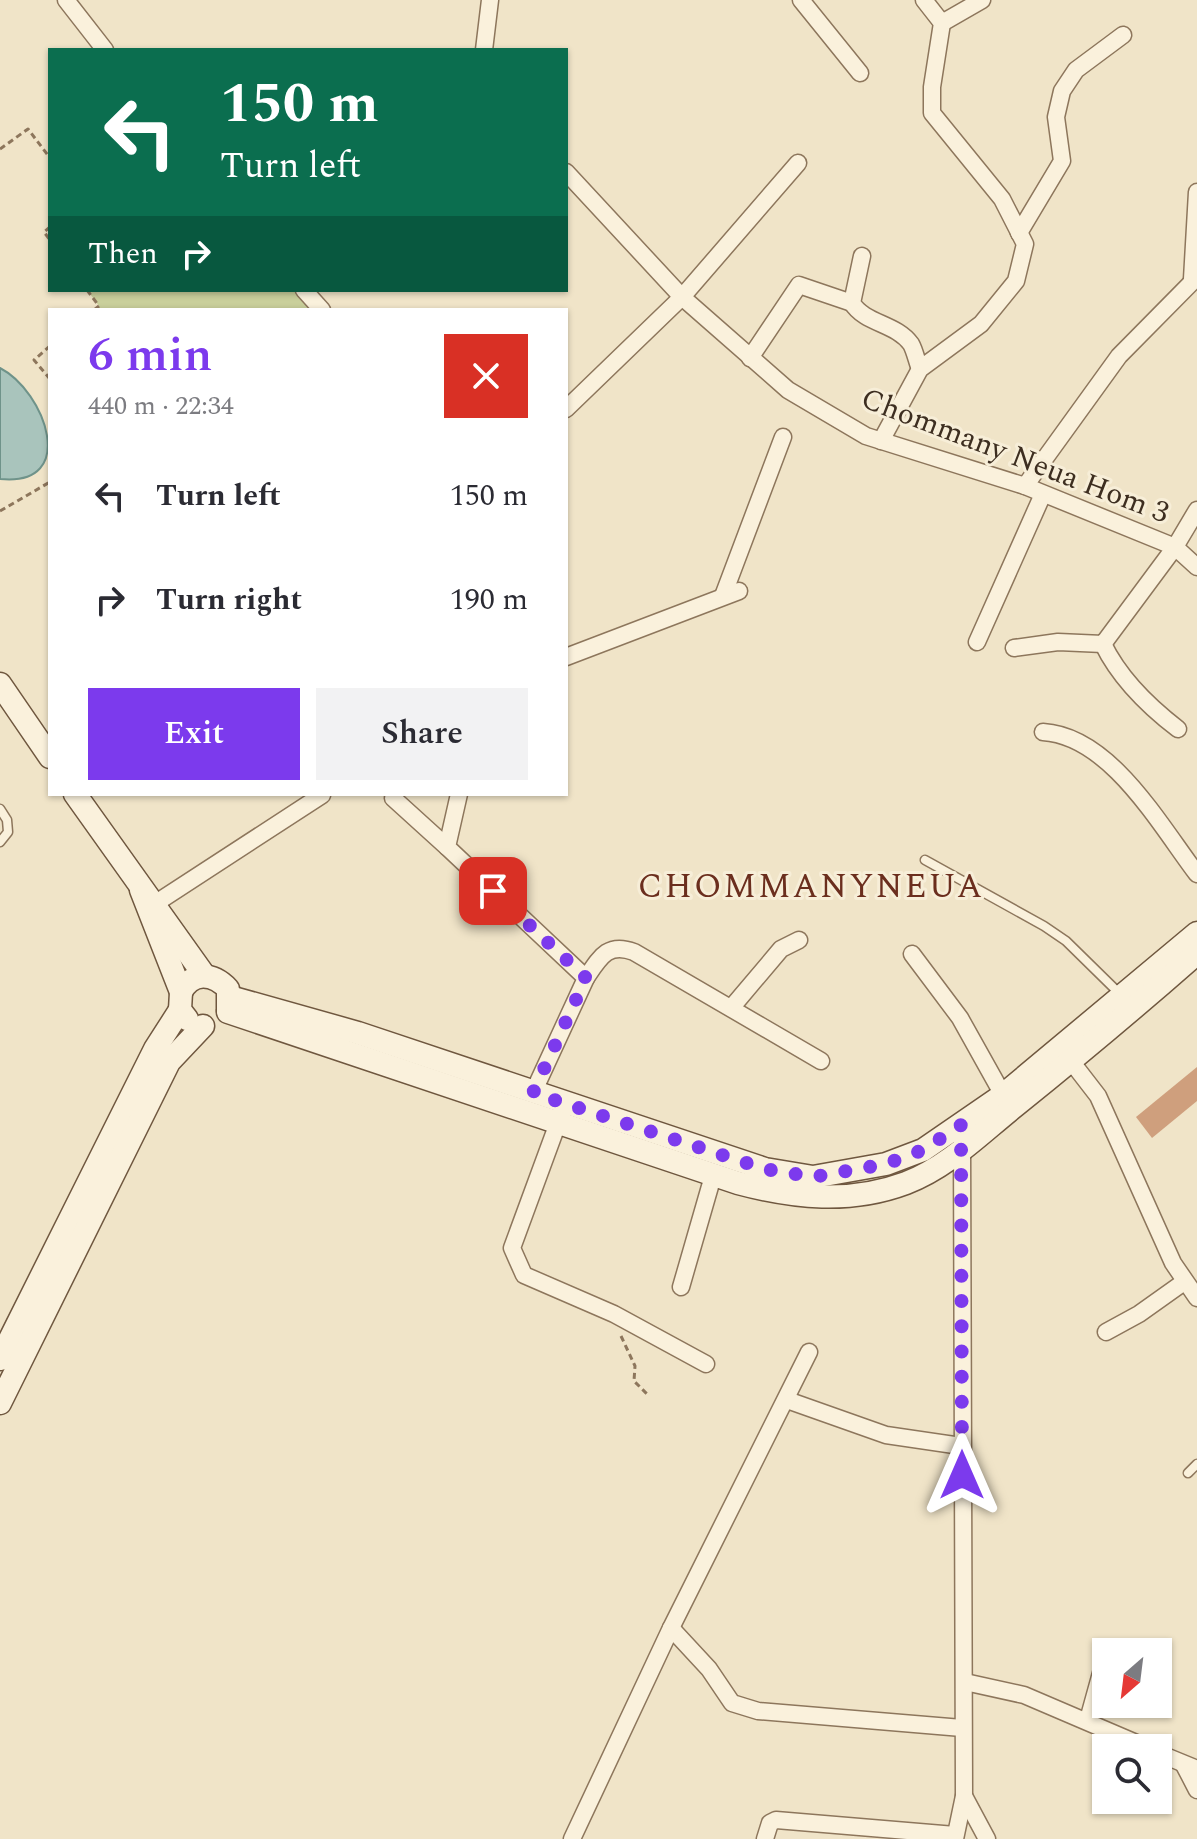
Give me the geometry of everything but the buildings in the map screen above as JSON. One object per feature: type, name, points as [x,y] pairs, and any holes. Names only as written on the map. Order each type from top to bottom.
[{"type":"main road","points":[[0,684],[48,752]]},
{"type":"main road","points":[[76,796],[204,975],[225,985],[229,1005],[222,1020],[203,1026],[193,1024],[180,1001],[147,897]]},
{"type":"main road","points":[[229,1005],[557,1125],[713,1176],[780,1194],[852,1197],[908,1182],[963,1150],[1123,998],[1197,933]]},
{"type":"main road","points":[[229,1005],[358,1033],[765,1169],[813,1177],[886,1164],[923,1150],[1066,1055],[1197,953]]},
{"type":"main road","points":[[0,1359],[192,978],[204,975]]},
{"type":"main road","points":[[0,1403],[169,1062],[203,1026]]},
{"type":"street","points":[[66,0],[103,48]]},
{"type":"street","points":[[484,48],[490,0]]},
{"type":"street","points":[[801,0],[860,73]]},
{"type":"street","points":[[881,441],[920,369],[981,324],[1016,281],[1025,244],[1002,199],[932,113],[932,87],[942,23],[924,0]]},
{"type":"street","points":[[942,23],[982,0]]},
{"type":"street","points":[[1019,233],[1062,161],[1056,117],[1062,91],[1076,70],[1123,35]]},
{"type":"street","points":[[568,407],[682,297],[798,163]]},
{"type":"street","name":"Chommany Neua Hom 3","points":[[568,174],[682,297],[788,390],[866,436],[1025,486],[1175,547],[1197,567]]},
{"type":"street","points":[[1025,486],[1119,356],[1195,278],[1197,192]]},
{"type":"street","points":[[852,303],[862,256]]},
{"type":"street","points":[[750,358],[799,285],[852,303],[858,312],[890,327],[910,344],[920,369]]},
{"type":"street","points":[[306,292],[320,308]]},
{"type":"street","points":[[568,656],[731,594],[783,437]]},
{"type":"street","points":[[977,642],[1043,494]]},
{"type":"street","points":[[1103,644],[1175,547],[1197,510]]},
{"type":"street","points":[[1014,648],[1058,642],[1103,644]]},
{"type":"street","points":[[1103,644],[1113,665],[1138,694],[1178,729]]},
{"type":"street","points":[[1043,732],[1078,738],[1120,774],[1197,874]]},
{"type":"street","points":[[147,897],[320,796]]},
{"type":"street","points":[[447,847],[459,796]]},
{"type":"street","points":[[393,798],[586,978]]},
{"type":"street","points":[[732,1007],[781,949],[799,940]]},
{"type":"street","points":[[533,1093],[586,978],[602,955],[619,946],[732,1007],[821,1061]]},
{"type":"street","points":[[912,954],[960,1018],[1003,1095]]},
{"type":"street","points":[[1066,1055],[1098,1096],[1184,1282],[1197,1298]]},
{"type":"street","points":[[566,1103],[512,1248],[524,1275],[614,1314],[706,1364]]},
{"type":"street","points":[[765,1839],[770,1823],[776,1820],[955,1837],[964,1796],[962,1728],[965,1682],[961,1125]]},
{"type":"street","points":[[681,1287],[713,1176]]},
{"type":"street","points":[[1106,1332],[1139,1314],[1184,1282]]},
{"type":"street","points":[[572,1839],[671,1628],[809,1352]]},
{"type":"street","points":[[787,1400],[886,1435],[961,1446]]},
{"type":"street","points":[[671,1628],[709,1669],[732,1703],[772,1712],[962,1728]]},
{"type":"street","points":[[965,1682],[1024,1695],[1118,1734]]},
{"type":"street","points":[[1088,1720],[1092,1706]]},
{"type":"street","points":[[1190,1767],[1197,1790]]},
{"type":"street","points":[[964,1796],[987,1839]]},
{"type":"lane","points":[[0,809],[7,820],[8,832],[0,842]]},
{"type":"lane","points":[[925,860],[1066,941],[1123,998]]},
{"type":"lane","points":[[1188,1473],[1197,1464]]},
{"type":"path","points":[[0,149],[28,129],[48,155]]},
{"type":"path","points":[[88,292],[99,306],[96,308]]},
{"type":"path","points":[[48,348],[34,360],[48,377]]},
{"type":"path","points":[[0,511],[48,483]]},
{"type":"path","points":[[614,1314],[635,1366],[634,1381],[648,1395]]},
{"type":"green space","points":[[88,292],[306,292],[320,308],[96,308],[99,306]]},
{"type":"water","points":[[0,368],[30,396],[41,415],[47,435],[47,453],[40,468],[25,477],[0,479]]},
{"type":"district","name":"CHOMMANYNEUA","points":[[811,887]]},
{"type":"route","points":[[493,891],[586,978],[533,1093],[765,1169],[813,1177],[886,1164],[923,1150],[961,1125],[962,1475]]}]
